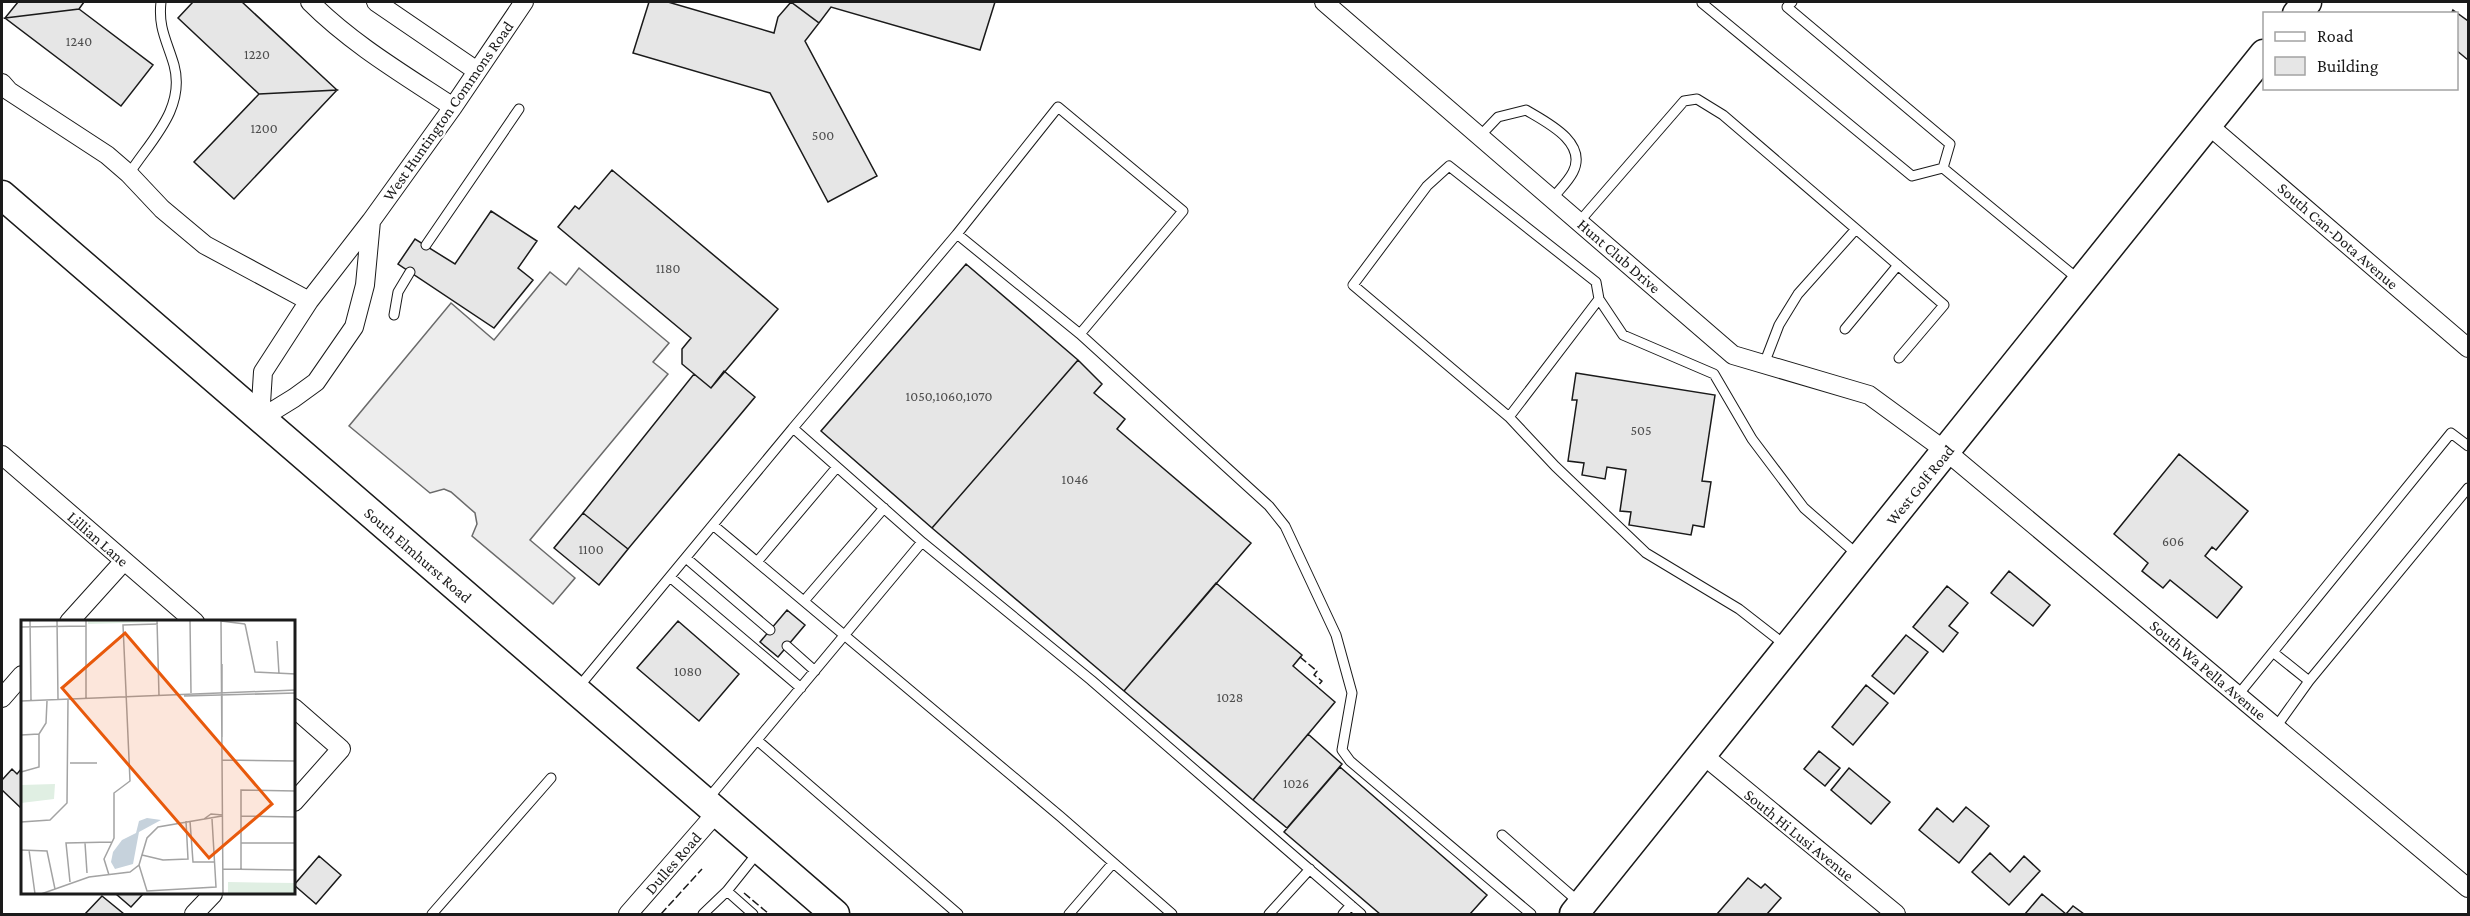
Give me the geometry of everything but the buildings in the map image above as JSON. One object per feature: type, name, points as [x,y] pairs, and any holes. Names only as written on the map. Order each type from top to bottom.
[{"type":"main road","name":"West Golf Road","points":[[1578,909],[2263,56]]},
{"type":"main road","name":"South Elmhurst Road","points":[[2,195],[835,915]]},
{"type":"street","points":[[310,2],[359,46],[453,107]]},
{"type":"street","points":[[376,2],[477,71]]},
{"type":"street","name":"West Huntington Commons Road","points":[[260,419],[264,372],[309,301],[453,107],[524,2]]},
{"type":"street","name":"Hunt Club Drive","points":[[1324,2],[1733,355],[1869,395],[1947,452]]},
{"type":"street","points":[[2,83],[9,91],[107,155],[129,174],[162,209],[205,245],[309,301]]},
{"type":"street","name":"South Can-Dota Avenue","points":[[2207,124],[2469,348]]},
{"type":"street","points":[[260,419],[316,382],[354,327],[365,285],[371,220]]},
{"type":"street","name":"South Wa Pella Avenue","points":[[1947,452],[2469,888]]},
{"type":"street","name":"Lillian Lane","points":[[2,455],[193,620]]},
{"type":"street","points":[[71,620],[124,561]]},
{"type":"street","points":[[2,698],[21,676]]},
{"type":"street","points":[[296,710],[341,749],[296,800]]},
{"type":"street","name":"South Hi Lusi Avenue","points":[[1703,755],[1896,915]]},
{"type":"street","name":"Dulles Road","points":[[628,915],[711,807]]},
{"type":"street","points":[[194,915],[212,895]]},
{"type":"lane","points":[[129,174],[165,124],[177,89],[176,73],[161,29],[161,2]]},
{"type":"lane","points":[[1704,2],[1702,3],[1912,176],[1943,168]]},
{"type":"lane","points":[[1786,3],[1950,144],[1943,168]]},
{"type":"lane","points":[[1580,222],[1684,100],[1696,99],[1723,116],[1944,305],[1899,358]]},
{"type":"lane","points":[[576,691],[957,234],[1058,107],[1183,211],[1080,334]]},
{"type":"lane","points":[[426,245],[519,110]]},
{"type":"lane","points":[[1480,136],[1498,117],[1526,110],[1560,130],[1575,152],[1576,164],[1572,174],[1552,199]]},
{"type":"lane","points":[[1789,648],[1739,609],[1646,553],[1555,466],[1509,417],[1353,285],[1427,186],[1449,166],[1596,282],[1599,299],[1623,335],[1714,374],[1752,439],[1804,508],[1862,558]]},
{"type":"lane","points":[[1943,168],[2082,282]]},
{"type":"lane","points":[[1764,364],[1779,325],[1798,294],[1856,229]]},
{"type":"lane","points":[[957,234],[1080,334],[1269,506],[1285,526],[1336,635],[1352,693],[1342,750],[1350,761],[1531,915]]},
{"type":"lane","points":[[1845,329],[1898,265]]},
{"type":"lane","points":[[394,315],[398,292],[410,272]]},
{"type":"lane","points":[[1509,417],[1599,299]]},
{"type":"lane","points":[[793,428],[922,542],[1091,680],[1361,915]]},
{"type":"lane","points":[[2238,695],[2451,433],[2469,446]]},
{"type":"lane","points":[[757,562],[837,467]]},
{"type":"lane","points":[[2276,727],[2309,681],[2469,488]]},
{"type":"lane","points":[[804,602],[884,508]]},
{"type":"lane","points":[[713,525],[1172,915]]},
{"type":"lane","points":[[711,807],[757,740],[922,542]]},
{"type":"lane","points":[[686,558],[770,630]]},
{"type":"lane","points":[[670,577],[801,688]]},
{"type":"lane","points":[[787,646],[815,671]]},
{"type":"lane","points":[[2274,653],[2309,681]]},
{"type":"lane","points":[[757,740],[958,915]]},
{"type":"lane","points":[[432,915],[551,778]]},
{"type":"lane","points":[[1502,835],[1578,909]]},
{"type":"lane","points":[[703,915],[760,849]]},
{"type":"lane","points":[[1069,915],[1113,863]]},
{"type":"lane","points":[[1269,915],[1310,869]]},
{"type":"lane","points":[[726,891],[753,915]]},
{"type":"lane","points":[[1343,915],[1351,905]]},
{"type":"shaded area","points":[[579,268],[669,343],[653,362],[668,374],[530,540],[575,578],[553,604],[472,536],[477,524],[475,513],[451,492],[444,489],[430,493],[349,426],[451,303],[494,340],[550,272],[566,285]]},
{"type":"fence","points":[[1300,657],[1317,671],[1314,675],[1322,681],[1317,687]]},
{"type":"fence","points":[[661,914],[702,869]]},
{"type":"fence","points":[[744,893],[769,914]]}]
